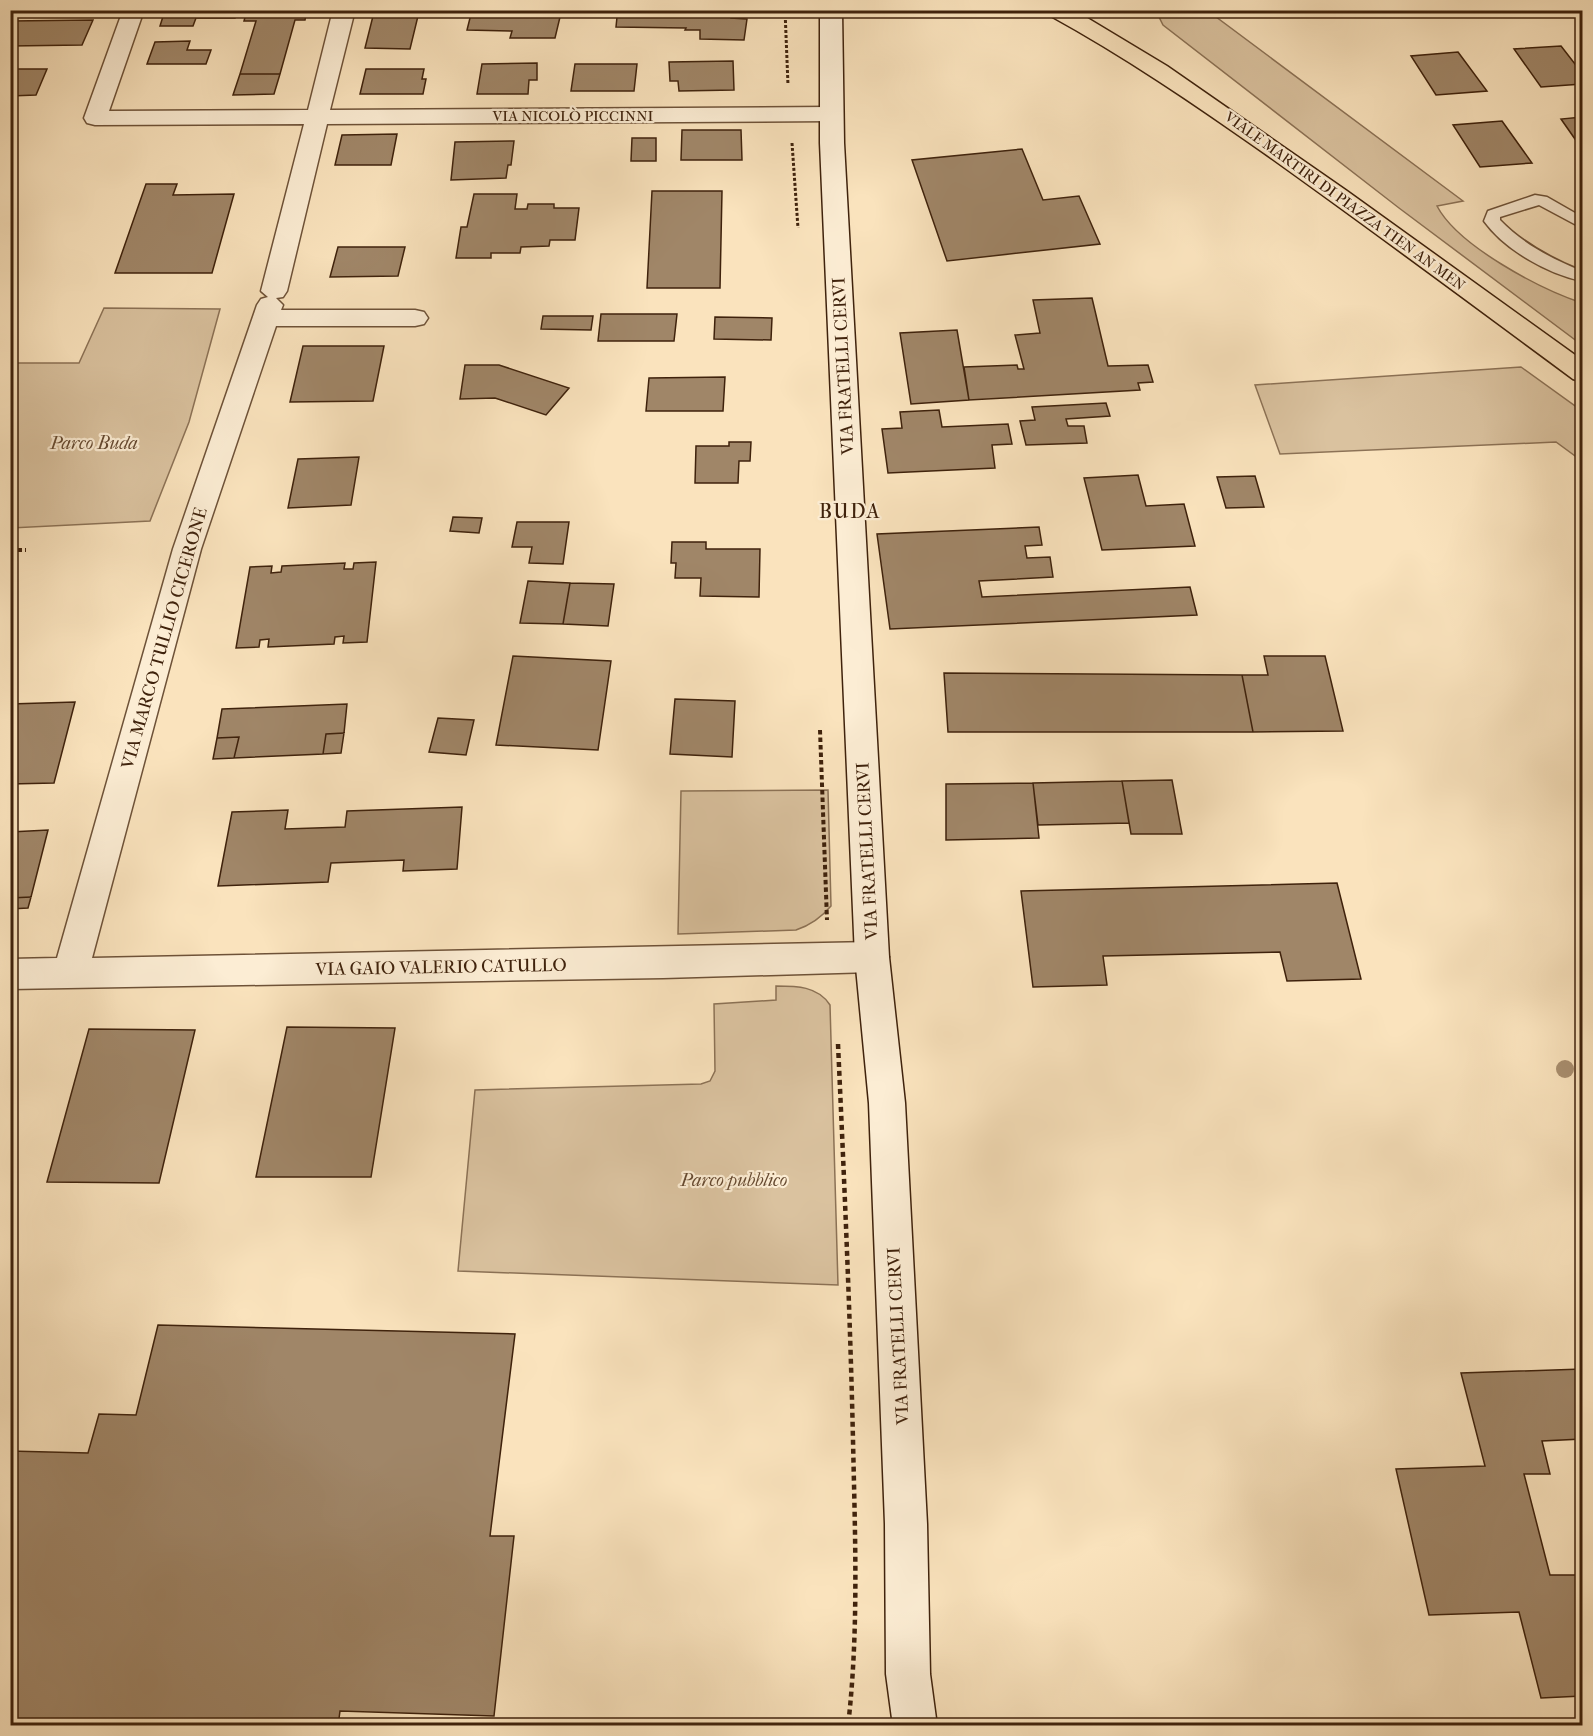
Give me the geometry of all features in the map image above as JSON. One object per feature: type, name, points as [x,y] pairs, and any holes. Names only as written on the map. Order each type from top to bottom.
[{"type":"main road","name":"VIALE MARTIRI DI PIAZZA TIEN AN MEN","points":[[1057,10],[1103,35],[1318,180],[1582,373]]},
{"type":"main road","name":"VIALE MARTIRI DI PIAZZA TIEN AN MEN","points":[[1074,10],[1103,35]]},
{"type":"street","name":"VIA NICOLÒ PICCINNI","points":[[134,10],[95,118],[830,114]]},
{"type":"street","points":[[344,10],[270,304],[415,318]]},
{"type":"street","name":"VIA FRATELLI CERVI","points":[[833,15],[830,114],[872,957],[888,1115],[906,1524],[908,1674],[915,1725]]},
{"type":"street","name":"VIA MARCO TULLIO CICERONE","points":[[70,974],[187,549],[270,304]]},
{"type":"street","name":"VIA GAIO VALERIO CATULLO","points":[[10,974],[663,963],[872,957]]},
{"type":"street","name":"VIA FRATELLI CERVI","points":[[899,1725],[908,1674]]},
{"type":"lane","points":[[1582,223],[1542,200],[1535,200],[1493,214],[1492,221],[1505,236],[1563,269],[1582,276]]},
{"type":"path","points":[[10,550],[26,550]]},
{"type":"path","points":[[837,1035],[849,1259],[853,1439],[855,1594],[848,1725]]},
{"type":"green space","points":[[1156,11],[1208,11],[1463,201],[1437,206],[1463,236],[1481,251],[1523,277],[1582,303],[1582,345],[1399,208],[1163,25]]},
{"type":"green space","name":"Parco Buda","points":[[104,308],[220,309],[189,422],[150,521],[11,528],[11,363],[79,363]]},
{"type":"green space","points":[[1521,367],[1582,411],[1582,461],[1556,442],[1280,454],[1255,385]]},
{"type":"green space","points":[[828,790],[831,906],[823,914],[796,930],[678,934],[681,791]]},
{"type":"green space","name":"Parco pubblico","points":[[776,986],[806,988],[819,994],[830,1005],[838,1285],[458,1271],[475,1090],[701,1084],[710,1081],[715,1071],[714,1004],[776,1000]]},
{"type":"building","points":[[165,10],[237,10],[235,18],[196,18],[193,26],[160,26]]},
{"type":"building","points":[[247,10],[307,10],[305,20],[295,20],[280,74],[240,74],[256,21],[244,21]]},
{"type":"building","points":[[472,10],[702,10],[702,12],[732,13],[731,18],[747,19],[744,40],[700,39],[700,30],[685,30],[686,28],[616,27],[617,17],[560,17],[555,38],[510,38],[512,31],[467,30]]},
{"type":"building","points":[[373,16],[418,16],[410,49],[365,48]]},
{"type":"building","points":[[93,20],[82,45],[10,46],[10,21]]},
{"type":"building","points":[[190,41],[187,50],[211,50],[206,64],[147,64],[155,42]]},
{"type":"building","points":[[1561,46],[1582,73],[1582,84],[1541,87],[1514,49]]},
{"type":"building","points":[[1458,52],[1487,91],[1436,95],[1411,56]]},
{"type":"building","points":[[733,61],[734,90],[679,91],[678,81],[670,81],[669,62]]},
{"type":"building","points":[[537,63],[537,80],[529,80],[528,94],[477,94],[482,64]]},
{"type":"building","points":[[575,64],[637,64],[634,91],[571,91]]},
{"type":"building","points":[[10,69],[47,69],[36,95],[10,96]]},
{"type":"building","points":[[366,69],[424,69],[422,79],[426,79],[423,94],[360,94]]},
{"type":"building","points":[[240,74],[280,74],[274,94],[233,95]]},
{"type":"building","points":[[1582,117],[1582,149],[1561,119]]},
{"type":"building","points":[[1502,121],[1532,163],[1480,167],[1453,125]]},
{"type":"building","points":[[682,130],[741,130],[742,160],[681,160]]},
{"type":"building","points":[[397,134],[391,165],[335,165],[342,135]]},
{"type":"building","points":[[632,138],[656,138],[656,161],[631,161]]},
{"type":"building","points":[[514,141],[511,165],[508,165],[506,178],[451,180],[455,142]]},
{"type":"building","points":[[1022,149],[1043,200],[1079,196],[1100,244],[947,261],[912,160]]},
{"type":"building","points":[[146,184],[177,184],[173,195],[234,194],[212,273],[115,273]]},
{"type":"building","points":[[652,191],[722,191],[720,288],[647,288]]},
{"type":"building","points":[[474,194],[517,194],[515,209],[527,209],[528,204],[554,204],[554,208],[579,208],[575,240],[550,240],[549,246],[521,247],[520,253],[491,253],[491,258],[456,258],[461,227],[467,227]]},
{"type":"building","points":[[338,247],[405,247],[398,276],[330,277]]},
{"type":"building","points":[[1092,298],[1108,366],[1148,365],[1153,382],[1138,383],[1140,390],[969,400],[964,367],[1017,365],[1018,369],[1024,369],[1015,335],[1040,333],[1033,300]]},
{"type":"building","points":[[601,314],[677,314],[674,341],[598,341]]},
{"type":"building","points":[[543,316],[593,316],[591,330],[541,329]]},
{"type":"building","points":[[715,317],[772,318],[771,340],[714,339]]},
{"type":"building","points":[[957,330],[969,400],[911,404],[900,333]]},
{"type":"building","points":[[303,346],[384,346],[373,401],[290,402]]},
{"type":"building","points":[[465,365],[499,365],[569,388],[546,415],[495,398],[460,399]]},
{"type":"building","points":[[725,377],[723,411],[646,411],[649,378]]},
{"type":"building","points":[[1106,403],[1110,416],[1066,419],[1068,426],[1084,426],[1087,443],[1026,445],[1020,421],[1035,420],[1032,407]]},
{"type":"building","points":[[939,410],[942,427],[1008,424],[1012,444],[992,445],[995,468],[888,473],[882,429],[902,428],[900,412]]},
{"type":"building","points":[[729,442],[751,442],[750,461],[739,461],[738,483],[695,483],[696,446],[729,446]]},
{"type":"building","points":[[359,457],[351,505],[288,508],[298,459]]},
{"type":"building","points":[[1138,475],[1146,506],[1184,504],[1195,546],[1102,550],[1084,478]]},
{"type":"building","points":[[1255,476],[1264,507],[1226,508],[1217,477]]},
{"type":"building","points":[[453,517],[482,518],[479,533],[450,531]]},
{"type":"building","points":[[517,522],[569,522],[563,564],[529,563],[532,547],[512,547]]},
{"type":"building","points":[[1039,527],[1042,545],[1025,546],[1027,558],[1050,557],[1053,577],[979,581],[982,597],[1190,587],[1197,615],[890,629],[877,534]]},
{"type":"building","points":[[672,542],[706,542],[706,549],[760,549],[759,597],[700,596],[701,578],[675,578],[676,563],[671,563]]},
{"type":"building","points":[[376,562],[367,642],[343,643],[344,636],[335,637],[334,644],[268,647],[269,639],[260,640],[259,647],[236,648],[250,567],[272,566],[271,573],[281,572],[282,566],[345,563],[344,569],[353,569],[354,563]]},
{"type":"building","points":[[528,581],[570,583],[563,624],[520,623]]},
{"type":"building","points":[[570,583],[614,584],[608,626],[563,624]]},
{"type":"building","points":[[513,656],[611,661],[598,750],[496,745]]},
{"type":"building","points":[[1264,656],[1325,656],[1343,731],[1253,732],[1242,675],[1268,675]]},
{"type":"building","points":[[944,673],[1242,675],[1253,732],[948,732]]},
{"type":"building","points":[[675,699],[735,701],[732,757],[670,754]]},
{"type":"building","points":[[75,702],[54,783],[10,784],[10,704]]},
{"type":"building","points":[[347,704],[344,733],[326,734],[323,754],[234,758],[239,737],[217,738],[222,709]]},
{"type":"building","points":[[438,718],[474,720],[466,755],[429,752]]},
{"type":"building","points":[[344,733],[341,753],[323,754],[326,734]]},
{"type":"building","points":[[239,737],[234,758],[213,759],[217,738]]},
{"type":"building","points":[[1172,780],[1182,834],[1131,834],[1122,781]]},
{"type":"building","points":[[1122,781],[1129,823],[1038,825],[1033,783]]},
{"type":"building","points":[[1033,783],[1039,838],[946,840],[946,784]]},
{"type":"building","points":[[462,807],[457,869],[403,871],[404,860],[331,863],[328,882],[218,886],[232,812],[288,810],[285,829],[345,827],[347,811]]},
{"type":"building","points":[[48,830],[31,897],[10,898],[10,832]]},
{"type":"building","points":[[1337,883],[1361,979],[1287,981],[1280,952],[1103,956],[1107,985],[1033,987],[1021,891]]},
{"type":"building","points":[[31,897],[28,908],[10,909],[10,898]]},
{"type":"building","points":[[287,1027],[395,1028],[371,1177],[256,1177]]},
{"type":"building","points":[[89,1029],[195,1030],[159,1183],[47,1182]]},
{"type":"building","points":[[158,1325],[515,1334],[490,1536],[514,1536],[494,1716],[340,1711],[338,1726],[10,1726],[10,1451],[88,1453],[99,1414],[136,1415]]},
{"type":"building","points":[[1582,1369],[1582,1439],[1542,1441],[1550,1474],[1524,1474],[1550,1575],[1582,1575],[1582,1696],[1541,1698],[1519,1612],[1429,1615],[1396,1469],[1485,1466],[1461,1373]]},
{"type":"district","name":"BUDA","points":[[850,511]]}]
